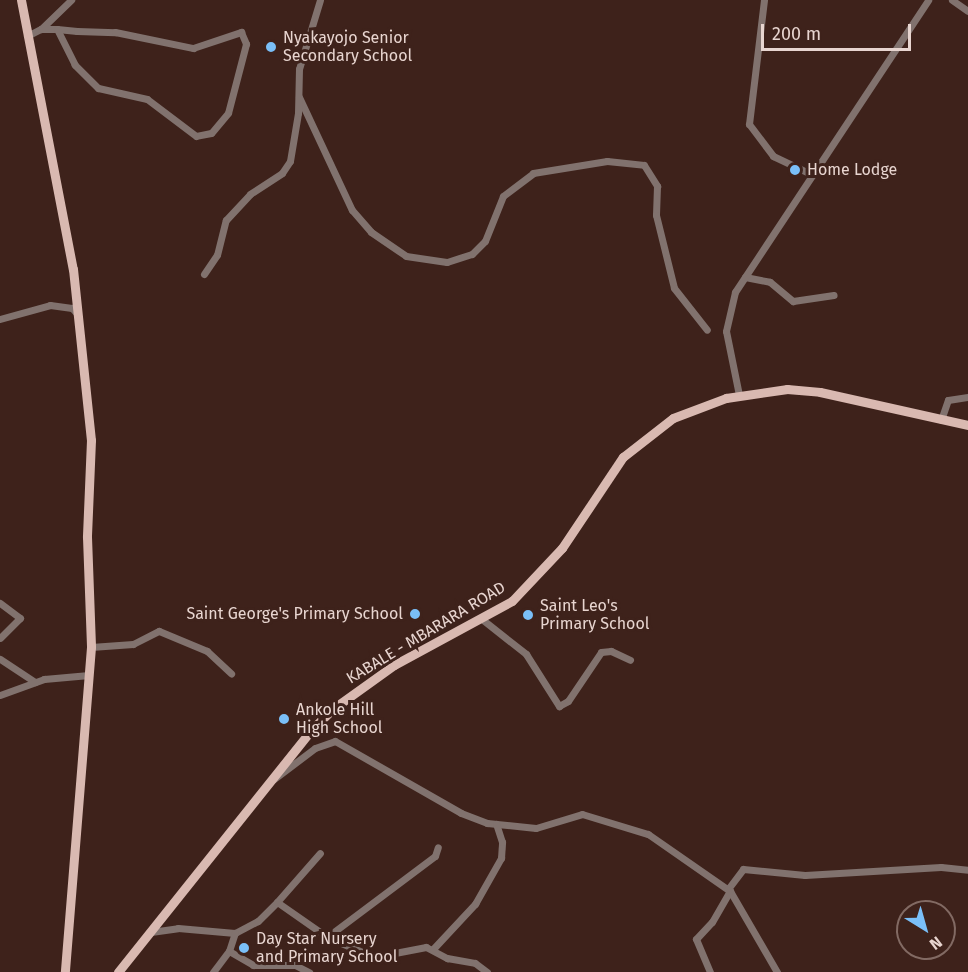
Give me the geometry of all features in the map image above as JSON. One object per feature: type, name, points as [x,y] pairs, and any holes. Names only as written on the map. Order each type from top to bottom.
[{"type":"main road","points":[[21,0],[79,317],[91,440],[87,537],[91,647],[65,972]]},
{"type":"main road","name":"KABALE - MBARARA ROAD","points":[[118,972],[267,784],[334,708],[394,665],[483,620],[538,577],[623,457],[644,439],[699,405],[739,395],[787,389],[820,392],[968,425]]},
{"type":"street","points":[[27,36],[42,29],[71,0]]},
{"type":"street","points":[[204,274],[218,255],[226,220],[250,194],[282,173],[290,161],[299,97],[299,69],[320,0]]},
{"type":"street","points":[[764,0],[749,124],[773,156],[813,175]]},
{"type":"street","points":[[739,395],[726,331],[735,292],[928,0]]},
{"type":"street","points":[[952,0],[968,11]]},
{"type":"street","points":[[42,29],[57,29],[115,32],[193,48],[242,32],[246,44],[228,113],[211,133],[196,136],[147,99],[98,88],[75,65],[57,29]]},
{"type":"street","points":[[299,97],[352,210],[371,232],[406,256],[447,262],[472,254],[485,241],[503,196],[533,173],[607,162],[644,165],[657,186],[656,215],[674,288],[707,330]]},
{"type":"street","points":[[745,277],[770,282],[793,301],[834,295]]},
{"type":"street","points":[[0,319],[50,305],[72,308],[79,317]]},
{"type":"street","points":[[941,420],[948,400],[968,397]]},
{"type":"street","points":[[0,603],[20,618],[0,638]]},
{"type":"street","points":[[483,620],[526,654],[559,705],[568,701],[601,652],[611,651],[630,660]]},
{"type":"street","points":[[91,647],[134,644],[159,631],[207,651],[231,673]]},
{"type":"street","points":[[0,659],[34,682]]},
{"type":"street","points":[[0,695],[34,682],[89,675]]},
{"type":"street","points":[[267,784],[315,748],[335,741],[461,813],[496,824],[536,828],[566,816],[600,817],[671,847],[729,890],[777,972]]},
{"type":"street","points":[[433,950],[475,904],[501,858],[502,842],[496,824]]},
{"type":"street","points":[[327,937],[435,856],[438,847]]},
{"type":"street","points":[[151,932],[178,928],[235,933],[258,921],[320,853]]},
{"type":"street","points":[[711,972],[696,939],[712,922],[742,869],[805,876],[941,867],[968,870]]},
{"type":"street","points":[[277,902],[327,937],[374,957],[415,947],[433,950],[447,958],[475,963],[487,972]]},
{"type":"street","points":[[213,972],[229,951],[235,933]]},
{"type":"street","points":[[229,951],[253,965],[295,965],[309,972]]},
{"type":"place","name":"Nyakayojo Senior Secondary School","points":[[271,47]]},
{"type":"place","name":"Home Lodge","points":[[795,170]]},
{"type":"place","name":"Saint George's Primary School","points":[[415,614]]},
{"type":"place","name":"Saint Leo's Primary School","points":[[528,615]]},
{"type":"place","name":"Ankole Hill High School","points":[[284,719]]},
{"type":"place","name":"Day Star Nursery and Primary School","points":[[244,948]]}]
